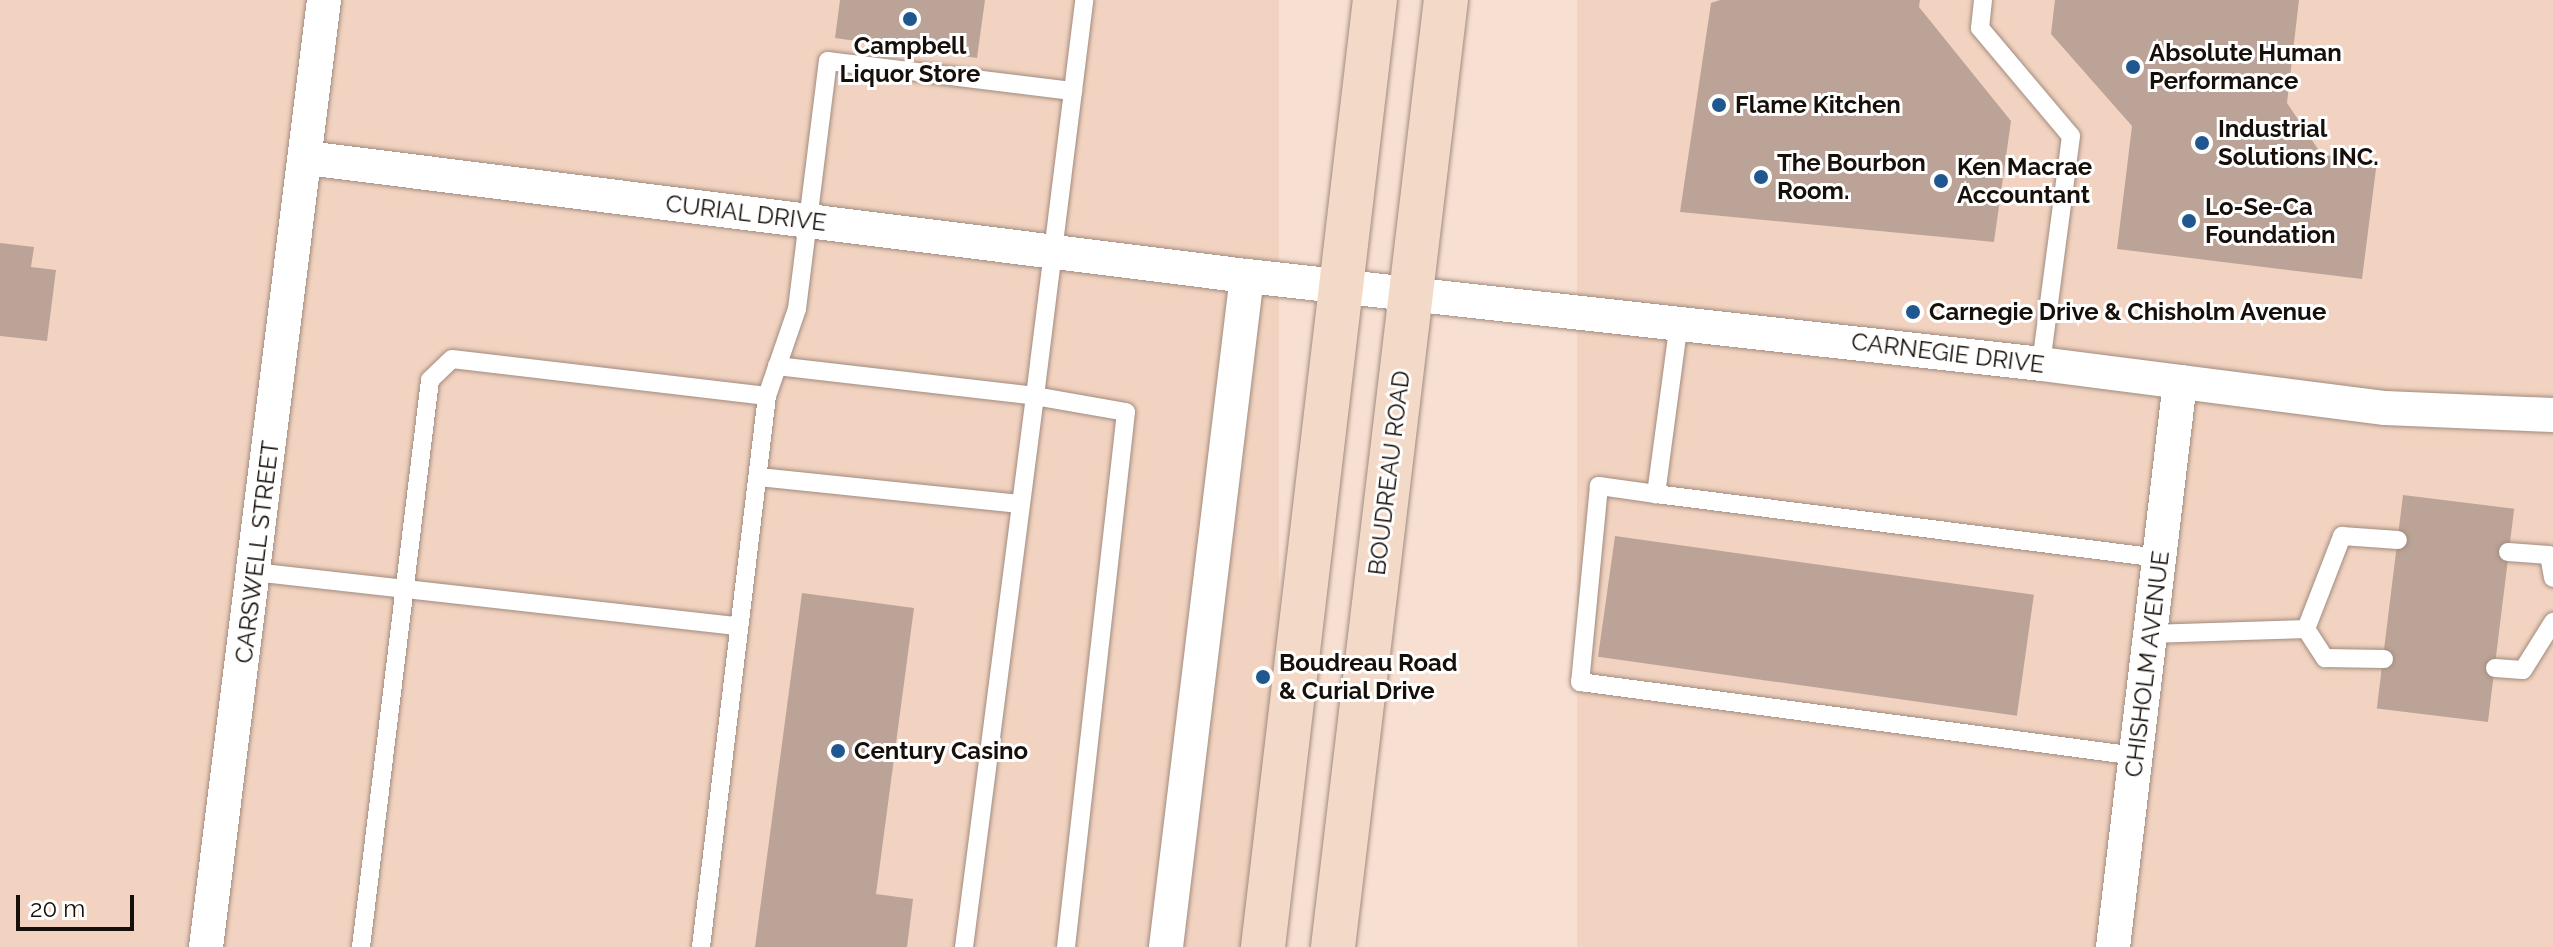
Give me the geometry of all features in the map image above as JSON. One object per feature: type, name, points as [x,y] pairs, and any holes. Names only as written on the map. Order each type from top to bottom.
[{"type":"main road","points":[[1263,947],[1375,0]]},
{"type":"main road","name":"BOUDREAU ROAD","points":[[1333,947],[1446,0]]},
{"type":"street","points":[[307,158],[324,0]]},
{"type":"street","name":"CURIAL DRIVE","points":[[307,158],[1342,287]]},
{"type":"street","name":"CARSWELL STREET","points":[[206,947],[307,158]]},
{"type":"street","points":[[1166,947],[1247,276]]},
{"type":"street","name":"CARNEGIE DRIVE","points":[[1342,287],[1679,322],[2385,408],[2553,415]]},
{"type":"street","name":"CHISHOLM AVENUE","points":[[2113,947],[2180,382]]},
{"type":"lane","points":[[964,947],[1084,0]]},
{"type":"lane","points":[[1983,0],[1980,28],[2071,136],[2041,364]]},
{"type":"lane","points":[[701,947],[767,396],[797,309],[828,61],[1073,91]]},
{"type":"lane","points":[[1656,494],[1679,322]]},
{"type":"lane","points":[[361,947],[402,589],[430,380],[452,359],[767,396]]},
{"type":"lane","points":[[777,366],[1035,396],[1126,412],[1066,947]]},
{"type":"lane","points":[[758,477],[1021,504]]},
{"type":"lane","points":[[2136,756],[1580,682],[1599,486],[2159,558]]},
{"type":"lane","points":[[2306,629],[2342,536],[2398,540]]},
{"type":"lane","points":[[2508,552],[2549,555],[2553,578]]},
{"type":"lane","points":[[254,572],[739,626]]},
{"type":"lane","points":[[2495,668],[2523,670],[2553,622]]},
{"type":"lane","points":[[2150,634],[2306,629]]},
{"type":"lane","points":[[2306,629],[2325,658],[2384,659]]},
{"type":"shaded area","points":[[0,0],[1279,0],[1279,947],[0,947]]},
{"type":"shaded area","points":[[1577,0],[2553,0],[2553,947],[1577,947]]},
{"type":"building","name":"Campbell Liquor Store","points":[[840,0],[985,0],[977,58],[835,38]]},
{"type":"building","points":[[1720,0],[1920,0],[1919,7],[2011,121],[1994,242],[1680,212],[1711,3]]},
{"type":"building","points":[[2055,0],[2299,0],[2287,103],[2322,155],[2377,161],[2362,279],[2117,249],[2132,126],[2051,34]]},
{"type":"building","points":[[0,243],[34,247],[31,267],[56,270],[47,341],[0,336]]},
{"type":"building","points":[[2403,495],[2514,509],[2488,722],[2377,708]]},
{"type":"building","points":[[1615,536],[2034,595],[2017,716],[1598,657]]},
{"type":"building","name":"Century Casino","points":[[802,593],[914,608],[876,894],[913,899],[907,947],[755,947]]},
{"type":"place","name":"Campbell Liquor Store","points":[[910,19]]},
{"type":"place","name":"Absolute Human Performance","points":[[2133,67]]},
{"type":"place","name":"Flame Kitchen","points":[[1719,105]]},
{"type":"place","name":"Industrial Solutions INC.","points":[[2202,143]]},
{"type":"place","name":"The Bourbon Room.","points":[[1761,177]]},
{"type":"place","name":"Ken Macrae Accountant","points":[[1941,181]]},
{"type":"place","name":"Lo-Se-Ca Foundation","points":[[2189,221]]},
{"type":"place","name":"Carnegie Drive & Chisholm Avenue","points":[[1913,312]]},
{"type":"place","name":"Boudreau Road & Curial Drive","points":[[1263,677]]},
{"type":"place","name":"Century Casino","points":[[838,751]]}]
